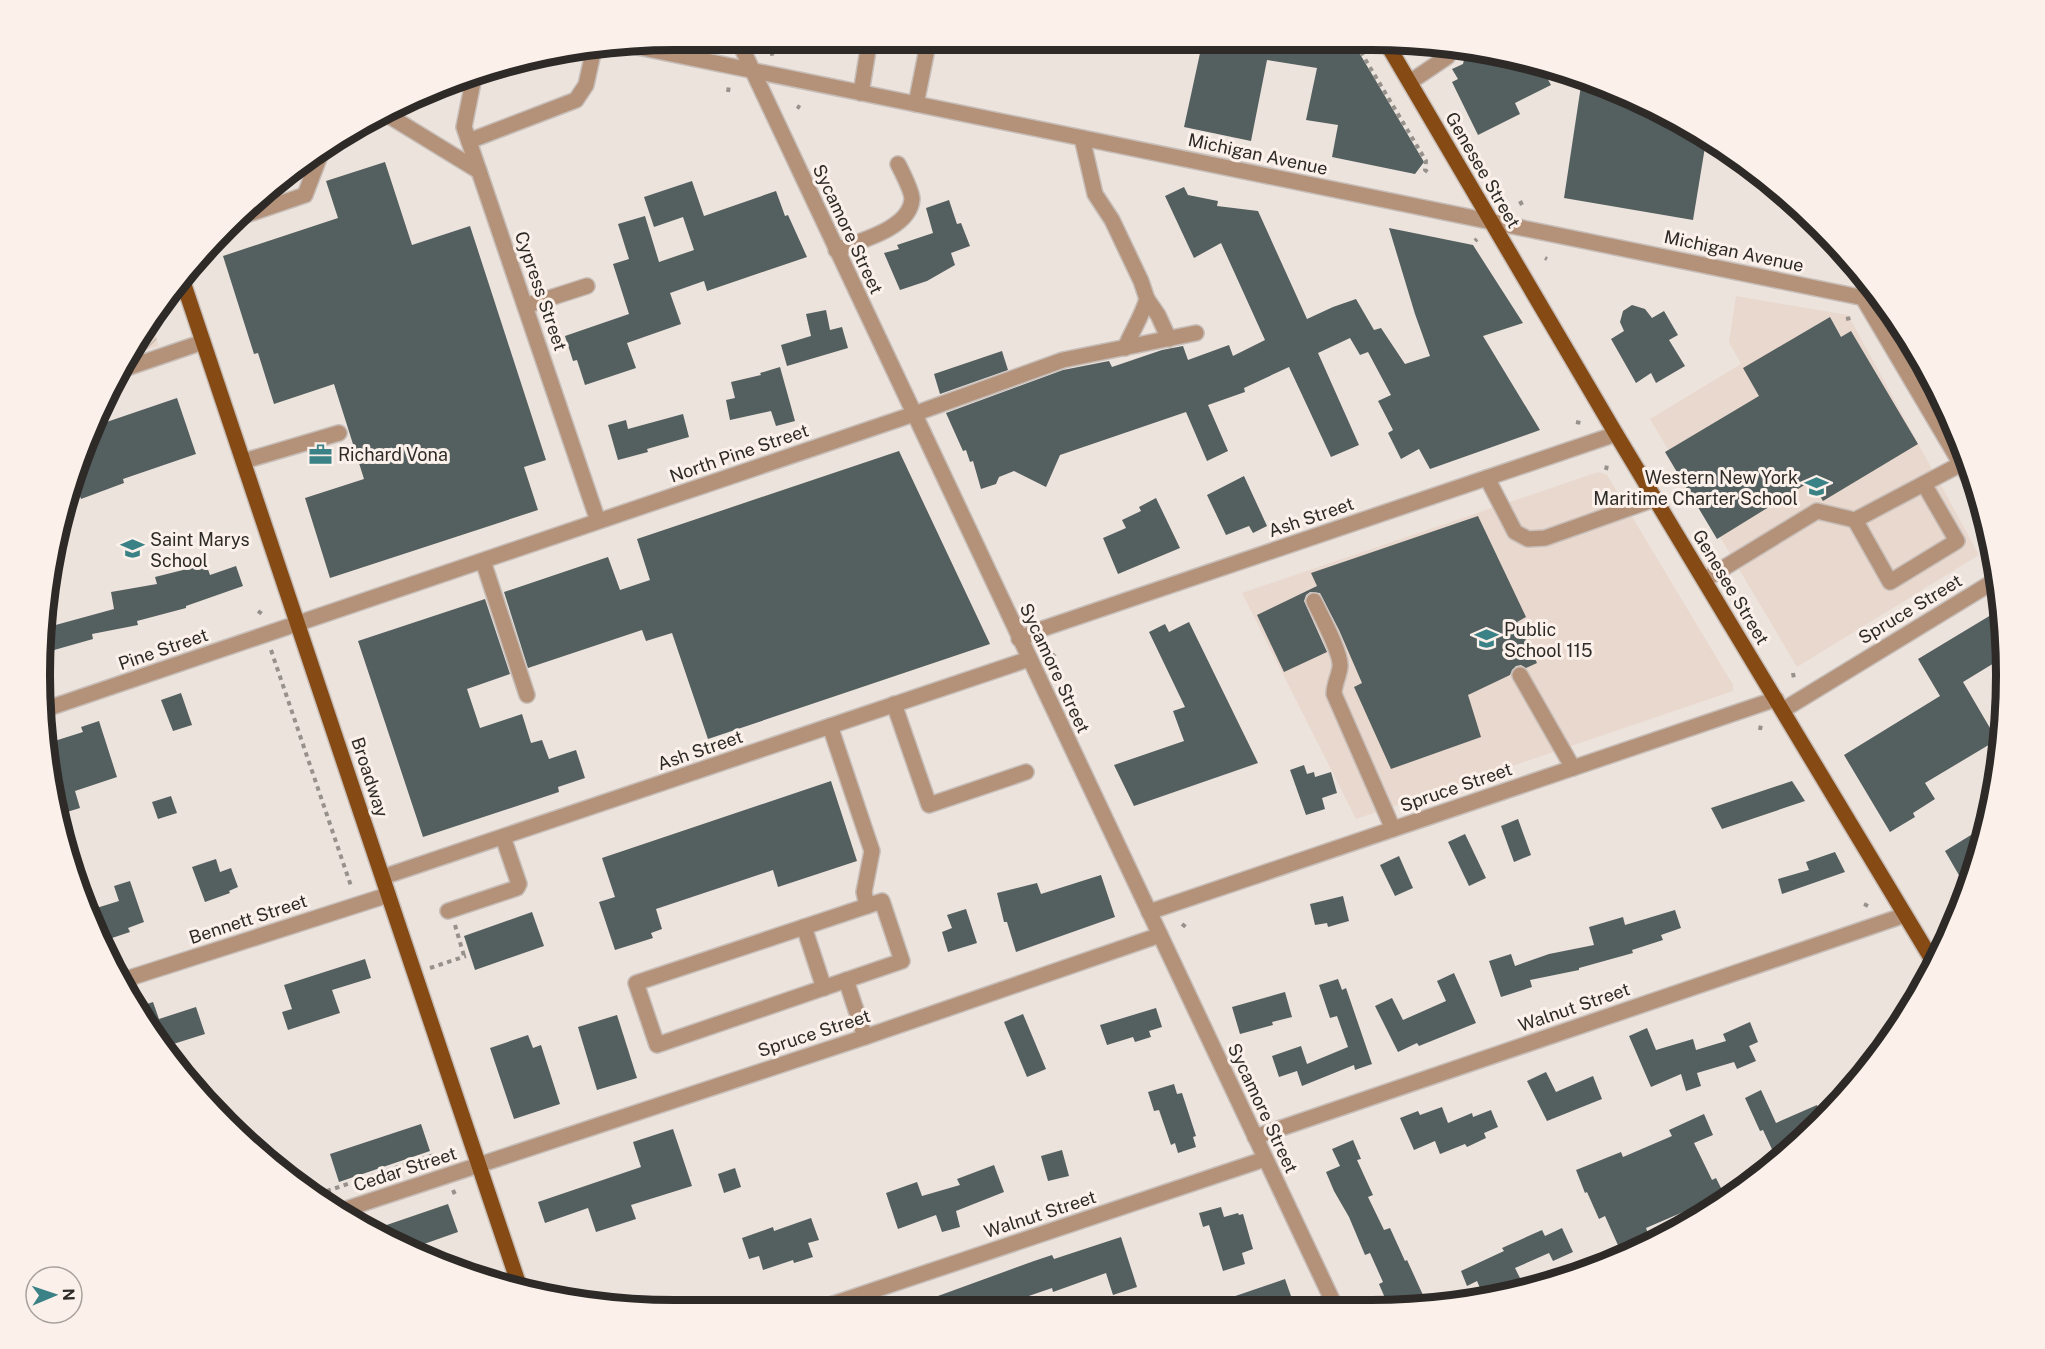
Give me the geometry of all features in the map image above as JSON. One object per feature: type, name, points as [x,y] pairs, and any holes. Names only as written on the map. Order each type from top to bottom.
[{"type":"main road","name":"Genesee Street","points":[[1390,50],[1616,434],[1929,955]]},
{"type":"main road","name":"Broadway","points":[[185,287],[517,1279]]},
{"type":"street","name":"Sycamore Street","points":[[742,49],[1332,1300]]},
{"type":"street","points":[[861,93],[868,49]]},
{"type":"street","points":[[915,104],[927,49]]},
{"type":"street","name":"Michigan Avenue","points":[[649,50],[1870,299]]},
{"type":"street","points":[[469,141],[576,100],[586,85],[593,55]]},
{"type":"street","points":[[1410,82],[1449,55]]},
{"type":"street","name":"Cypress Street","points":[[473,83],[464,127],[598,520]]},
{"type":"street","points":[[392,117],[480,171]]},
{"type":"street","points":[[1083,138],[1095,194],[1112,220],[1141,281],[1147,299],[1164,326],[1168,339]]},
{"type":"street","points":[[255,212],[305,195],[318,162]]},
{"type":"street","points":[[836,250],[893,227],[906,214],[912,198],[898,164]]},
{"type":"street","points":[[525,306],[587,286]]},
{"type":"street","points":[[1863,298],[1954,453]]},
{"type":"street","points":[[1125,348],[1143,314],[1147,299]]},
{"type":"street","name":"North Pine Street","points":[[298,624],[914,414],[1063,360],[1196,333]]},
{"type":"street","points":[[130,367],[203,342]]},
{"type":"street","points":[[244,461],[339,433]]},
{"type":"street","name":"Ash Street","points":[[1019,639],[1053,625],[1616,434]]},
{"type":"street","points":[[1704,580],[1817,511],[1855,520],[1959,465]]},
{"type":"street","points":[[1486,478],[1515,532],[1528,539],[1545,538],[1655,499]]},
{"type":"street","points":[[1855,520],[1890,582],[1957,541],[1924,484]]},
{"type":"street","points":[[483,561],[527,695]]},
{"type":"street","name":"Spruce Street","points":[[1149,912],[1573,768],[1779,704],[1988,584]]},
{"type":"street","points":[[1314,601],[1339,655],[1341,666],[1334,694],[1393,829]]},
{"type":"street","name":"Pine Street","points":[[51,707],[298,624]]},
{"type":"street","name":"Ash Street","points":[[383,877],[1029,659]]},
{"type":"street","points":[[1520,675],[1573,768]]},
{"type":"street","points":[[894,704],[929,805],[1026,772]]},
{"type":"street","points":[[830,726],[872,851],[864,892],[867,906]]},
{"type":"street","points":[[448,911],[517,888],[519,884],[503,837]]},
{"type":"street","name":"Bennett Street","points":[[128,978],[388,894]]},
{"type":"street","points":[[882,901],[902,961],[657,1045],[636,983],[804,927],[882,901]]},
{"type":"street","name":"Walnut Street","points":[[1255,1137],[1905,915]]},
{"type":"street","points":[[804,927],[824,988]]},
{"type":"street","name":"Spruce Street","points":[[480,1165],[865,1037],[1160,935]]},
{"type":"street","points":[[846,980],[865,1037]]},
{"type":"street","name":"Walnut Street","points":[[845,1300],[1265,1159]]},
{"type":"street","name":"Cedar Street","points":[[349,1208],[480,1165]]},
{"type":"path","points":[[769,49],[773,57]]},
{"type":"path","points":[[1358,49],[1426,161],[1425,170],[1429,173]]},
{"type":"path","points":[[728,92],[729,85]]},
{"type":"path","points":[[271,650],[351,885]]},
{"type":"path","points":[[1793,673],[1794,680]]},
{"type":"path","points":[[1760,730],[1761,723]]},
{"type":"path","points":[[1182,924],[1187,928]]},
{"type":"path","points":[[441,964],[465,956],[457,934]]},
{"type":"path","name":"Cedar Street","points":[[324,1192],[437,1154],[440,1163]]},
{"type":"path","points":[[453,1190],[456,1197]]},
{"type":"shaded area","name":"Western New York Maritime Charter School","points":[[1736,296],[1848,315],[1979,555],[1797,667],[1650,419],[1741,364],[1729,342]]},
{"type":"shaded area","points":[[154,329],[159,346],[139,352]]},
{"type":"shaded area","name":"Public School 115","points":[[1598,472],[1607,475],[1733,685],[1733,691],[1356,819],[1242,593]]},
{"type":"building","points":[[1201,49],[1357,49],[1424,162],[1415,174],[1332,157],[1338,125],[1306,120],[1317,68],[1267,60],[1251,141],[1184,127]]},
{"type":"building","points":[[1465,57],[1532,71],[1547,76],[1551,85],[1515,103],[1520,114],[1478,135],[1452,82],[1458,79],[1452,69],[1463,64]]},
{"type":"building","points":[[1581,87],[1647,114],[1705,147],[1693,220],[1564,198]]},
{"type":"building","points":[[385,162],[412,245],[470,226],[546,460],[524,467],[538,510],[330,578],[305,498],[364,479],[334,384],[274,404],[258,353],[254,354],[223,256],[338,218],[326,181]]},
{"type":"building","points":[[692,181],[704,216],[776,191],[785,216],[788,215],[807,257],[707,291],[704,281],[670,293],[681,324],[627,343],[636,368],[585,385],[577,360],[573,361],[565,336],[629,314],[613,264],[629,259],[618,224],[645,216],[659,262],[694,250],[683,217],[654,227],[644,197]]},
{"type":"building","points":[[1184,187],[1188,195],[1218,201],[1217,206],[1258,211],[1307,319],[1356,299],[1374,330],[1381,328],[1405,364],[1430,356],[1389,228],[1473,245],[1523,323],[1483,336],[1540,430],[1430,469],[1419,449],[1401,459],[1388,433],[1393,430],[1378,401],[1391,395],[1368,352],[1360,355],[1350,338],[1318,353],[1359,445],[1331,457],[1289,367],[1244,388],[1245,392],[1208,405],[1228,451],[1207,461],[1186,412],[1060,455],[1046,487],[1014,471],[999,477],[996,484],[981,489],[973,461],[970,462],[966,450],[963,451],[946,413],[1063,370],[1109,361],[1112,367],[1162,350],[1183,346],[1188,360],[1229,345],[1233,356],[1265,340],[1221,243],[1194,258],[1165,196]]},
{"type":"building","points":[[949,200],[957,224],[961,223],[970,246],[951,253],[955,265],[927,281],[900,290],[884,253],[899,249],[897,245],[933,233],[926,208]]},
{"type":"building","points":[[1632,305],[1645,309],[1652,318],[1664,311],[1678,335],[1669,340],[1685,366],[1656,383],[1651,373],[1636,383],[1611,339],[1624,331],[1620,322],[1623,311]]},
{"type":"building","points":[[826,310],[830,330],[842,327],[848,348],[787,366],[781,345],[811,336],[806,314]]},
{"type":"building","points":[[1830,317],[1841,337],[1851,331],[1918,444],[1823,501],[1811,481],[1717,539],[1665,452],[1759,396],[1743,368]]},
{"type":"building","points":[[1002,351],[1008,370],[940,394],[934,374]]},
{"type":"building","points":[[780,367],[795,421],[776,426],[771,411],[730,420],[726,400],[735,398],[731,382],[761,375],[760,373]]},
{"type":"building","points":[[177,398],[196,454],[123,479],[124,483],[81,499],[78,491],[102,423]]},
{"type":"building","points":[[683,414],[689,437],[618,460],[608,425],[626,420],[628,429]]},
{"type":"building","points":[[899,451],[990,644],[708,739],[672,633],[646,641],[642,630],[528,668],[504,592],[608,557],[620,590],[650,580],[637,539]]},
{"type":"building","points":[[1244,476],[1267,526],[1253,533],[1249,526],[1226,535],[1207,495]]},
{"type":"building","points":[[1156,498],[1180,548],[1118,574],[1103,538],[1126,528],[1122,520],[1141,511],[1139,507]]},
{"type":"building","points":[[1478,516],[1526,617],[1517,622],[1537,663],[1526,668],[1521,665],[1516,666],[1510,675],[1468,695],[1481,737],[1391,769],[1354,687],[1362,683],[1320,593],[1310,592],[1304,601],[1327,652],[1284,672],[1257,615],[1317,586],[1311,573]]},
{"type":"building","points":[[205,561],[210,575],[236,566],[243,586],[186,606],[186,608],[137,621],[138,625],[92,634],[93,639],[51,651],[52,626],[114,609],[111,592],[157,584],[155,577],[187,569],[187,567]]},
{"type":"building","points":[[485,599],[510,674],[467,689],[480,728],[522,714],[531,743],[542,740],[549,759],[576,750],[585,778],[558,787],[559,792],[423,837],[358,641]]},
{"type":"building","points":[[1992,614],[1995,662],[1963,682],[1992,732],[1991,743],[1925,783],[1935,799],[1913,813],[1915,817],[1890,832],[1844,755],[1940,696],[1918,659]]},
{"type":"building","points":[[1189,622],[1258,763],[1134,806],[1114,765],[1184,741],[1173,711],[1185,707],[1149,632],[1165,624],[1169,632]]},
{"type":"building","points":[[181,693],[192,725],[173,731],[161,700]]},
{"type":"building","points":[[99,721],[117,777],[75,791],[80,808],[66,812],[54,741],[83,732],[81,727]]},
{"type":"building","points":[[1304,765],[1307,774],[1314,772],[1315,777],[1331,772],[1337,793],[1322,798],[1325,809],[1306,815],[1290,770]]},
{"type":"building","points":[[831,781],[857,861],[778,887],[773,870],[656,909],[662,929],[651,933],[653,938],[615,950],[599,902],[615,897],[602,858]]},
{"type":"building","points":[[1792,781],[1805,801],[1722,829],[1711,808]]},
{"type":"building","points":[[171,796],[177,813],[158,819],[152,802]]},
{"type":"building","points":[[1518,819],[1531,855],[1514,862],[1501,826]]},
{"type":"building","points":[[1975,833],[1961,878],[1945,851]]},
{"type":"building","points":[[1465,834],[1486,878],[1469,886],[1448,842]]},
{"type":"building","points":[[1835,852],[1845,872],[1782,894],[1778,879],[1809,870],[1806,862]]},
{"type":"building","points":[[1399,856],[1413,888],[1395,896],[1380,865]]},
{"type":"building","points":[[216,859],[220,872],[231,868],[238,887],[229,891],[230,893],[205,902],[192,867]]},
{"type":"building","points":[[1101,875],[1115,917],[1016,952],[1007,922],[1004,922],[997,893],[1037,883],[1041,894]]},
{"type":"building","points":[[130,881],[144,922],[128,928],[130,932],[109,939],[95,908],[119,901],[114,886]]},
{"type":"building","points":[[1343,896],[1349,921],[1328,927],[1327,923],[1315,925],[1310,904]]},
{"type":"building","points":[[966,909],[977,943],[948,952],[942,932],[952,928],[947,915]]},
{"type":"building","points":[[1675,910],[1681,928],[1661,935],[1663,940],[1632,950],[1633,953],[1579,968],[1579,970],[1530,980],[1532,987],[1501,997],[1489,961],[1511,954],[1515,966],[1549,954],[1594,945],[1589,927],[1623,917],[1625,925]]},
{"type":"building","points":[[532,912],[544,946],[475,970],[464,936]]},
{"type":"building","points":[[365,959],[371,978],[332,990],[340,1013],[288,1030],[282,1012],[292,1009],[284,985]]},
{"type":"building","points":[[1454,973],[1476,1023],[1419,1046],[1417,1043],[1398,1052],[1375,1006],[1392,998],[1403,1020],[1446,1001],[1437,981]]},
{"type":"building","points":[[1338,979],[1342,990],[1346,988],[1372,1064],[1355,1070],[1354,1065],[1302,1086],[1297,1071],[1279,1077],[1272,1056],[1301,1046],[1307,1064],[1348,1047],[1337,1016],[1330,1018],[1319,985]]},
{"type":"building","points":[[1285,992],[1292,1017],[1240,1034],[1232,1007]]},
{"type":"building","points":[[153,1002],[159,1019],[196,1007],[205,1034],[171,1045],[144,1005]]},
{"type":"building","points":[[1156,1008],[1162,1027],[1149,1031],[1151,1037],[1135,1042],[1133,1037],[1107,1045],[1100,1025]]},
{"type":"building","points":[[1023,1014],[1046,1069],[1027,1077],[1004,1022]]},
{"type":"building","points":[[617,1015],[637,1078],[597,1090],[578,1027]]},
{"type":"building","points":[[1750,1022],[1758,1042],[1749,1046],[1756,1061],[1737,1069],[1734,1062],[1697,1073],[1701,1086],[1686,1091],[1681,1074],[1651,1087],[1629,1036],[1647,1028],[1656,1050],[1693,1039],[1696,1050],[1726,1041],[1723,1034]]},
{"type":"building","points":[[528,1035],[533,1048],[541,1045],[560,1104],[514,1119],[490,1048]]},
{"type":"building","points":[[1546,1072],[1556,1092],[1593,1076],[1602,1099],[1547,1121],[1527,1081]]},
{"type":"building","points":[[1174,1084],[1177,1094],[1182,1093],[1196,1136],[1193,1137],[1196,1147],[1178,1153],[1175,1143],[1171,1145],[1159,1110],[1154,1111],[1148,1092]]},
{"type":"building","points":[[1761,1090],[1776,1123],[1817,1105],[1819,1109],[1773,1152],[1763,1130],[1760,1131],[1745,1098]]},
{"type":"building","points":[[1442,1107],[1448,1123],[1472,1113],[1473,1117],[1491,1110],[1498,1127],[1484,1133],[1486,1138],[1467,1147],[1465,1144],[1440,1154],[1435,1141],[1414,1150],[1400,1118],[1418,1111],[1420,1115]]},
{"type":"building","points":[[1704,1114],[1713,1135],[1694,1143],[1712,1180],[1716,1178],[1722,1191],[1703,1203],[1646,1228],[1648,1234],[1619,1248],[1605,1216],[1599,1219],[1576,1170],[1621,1152],[1623,1157],[1672,1136],[1669,1130]]},
{"type":"building","points":[[421,1124],[430,1151],[339,1182],[330,1154]]},
{"type":"building","points":[[673,1129],[692,1186],[631,1205],[636,1219],[596,1232],[588,1208],[545,1223],[538,1202],[641,1167],[633,1142]]},
{"type":"building","points":[[1353,1140],[1361,1159],[1357,1160],[1373,1195],[1368,1197],[1384,1230],[1390,1228],[1424,1297],[1386,1299],[1379,1284],[1383,1282],[1370,1253],[1365,1255],[1326,1172],[1340,1166],[1332,1149]]},
{"type":"building","points":[[1062,1150],[1069,1176],[1048,1181],[1041,1156]]},
{"type":"building","points":[[994,1165],[1004,1192],[956,1211],[960,1227],[942,1232],[936,1215],[898,1229],[886,1193],[917,1182],[922,1196],[960,1185],[957,1179]]},
{"type":"building","points":[[735,1168],[741,1187],[724,1193],[718,1174]]},
{"type":"building","points":[[448,1204],[458,1232],[420,1245],[382,1227]]},
{"type":"building","points":[[1221,1207],[1224,1217],[1243,1214],[1253,1249],[1242,1253],[1245,1264],[1223,1271],[1209,1225],[1203,1227],[1199,1213]]},
{"type":"building","points":[[811,1218],[819,1240],[808,1243],[813,1257],[794,1263],[793,1260],[763,1270],[759,1256],[749,1259],[742,1238],[773,1227],[774,1231]]},
{"type":"building","points":[[1562,1228],[1573,1252],[1553,1261],[1549,1253],[1515,1268],[1521,1280],[1519,1281],[1481,1289],[1477,1281],[1467,1286],[1461,1271],[1504,1251],[1502,1248],[1542,1230],[1545,1236]]},
{"type":"building","points":[[1121,1237],[1137,1287],[1113,1295],[1106,1273],[1053,1292],[1052,1288],[1020,1300],[927,1300],[1052,1255],[1054,1259]]},
{"type":"building","points":[[1285,1279],[1291,1296],[1280,1300],[1224,1300]]},
{"type":"place","name":"Richard Vona","points":[[320,454]]},
{"type":"place","name":"Western New York Maritime Charter School","points":[[1816,487]]},
{"type":"place","name":"Saint Marys School","points":[[132,549]]},
{"type":"place","name":"Public School 115","points":[[1486,639]]}]
